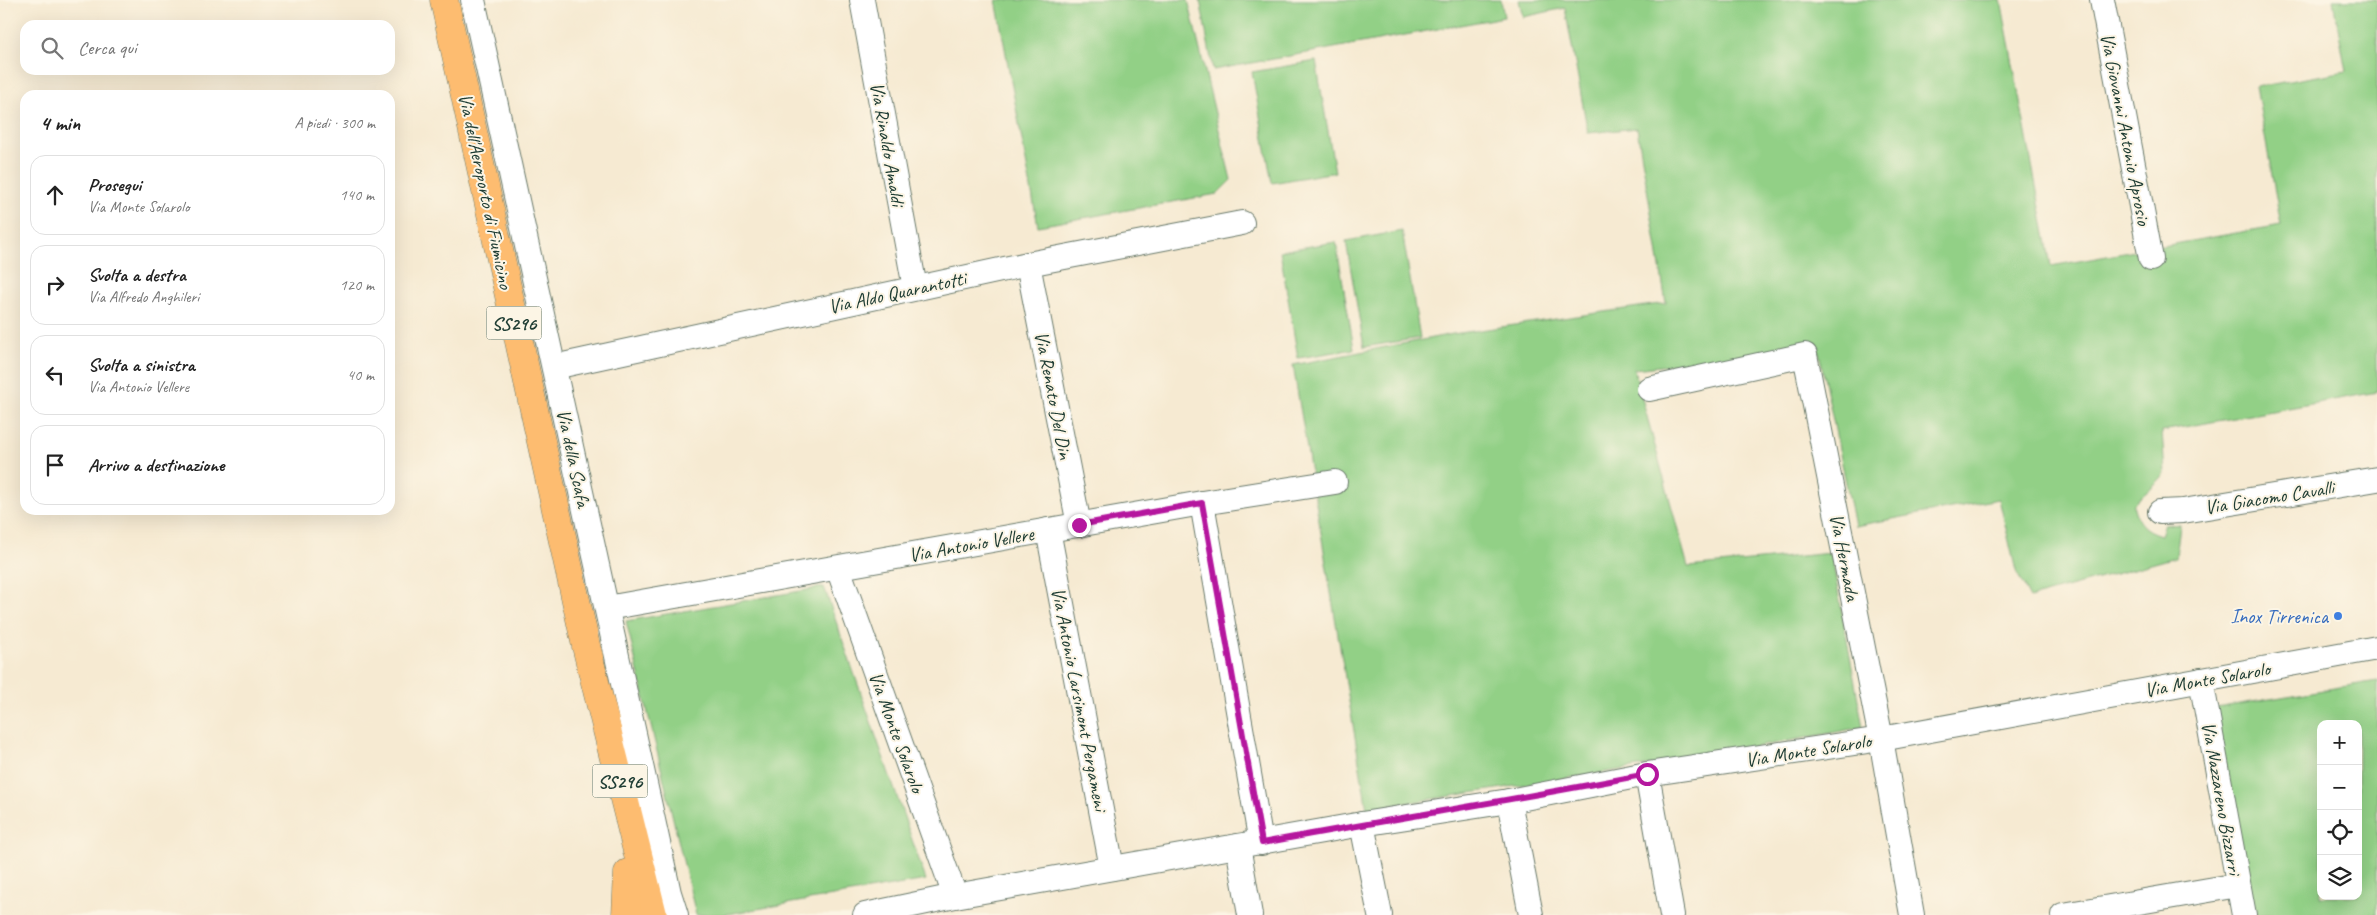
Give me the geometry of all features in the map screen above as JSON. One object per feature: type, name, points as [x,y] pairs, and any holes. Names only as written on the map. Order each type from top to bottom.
[{"type":"main road","name":"Via dell'Aeroporto di Fiumicino","points":[[444,0],[586,646],[653,915]]},
{"type":"main road","name":"Via dell'Aeroporto di Fiumicino","points":[[586,646],[635,915]]},
{"type":"main road","points":[[626,915],[628,873]]},
{"type":"street","name":"Via della Scafa","points":[[473,0],[669,893],[676,915]]},
{"type":"street","name":"Via Rinaldo Amaldi","points":[[862,0],[915,288]]},
{"type":"street","name":"Via Giovanni Antonio Aprosio","points":[[2102,0],[2151,259]]},
{"type":"street","name":"Via Aldo Quarantotti","points":[[554,367],[1028,264],[1242,223]]},
{"type":"street","name":"Via Renato Del Din","points":[[1028,264],[1079,525]]},
{"type":"street","name":"Via Hermada","points":[[1649,390],[1804,355],[1881,739],[1912,915]]},
{"type":"street","name":"Via Giacomo Cavalli","points":[[2160,512],[2183,511],[2377,479]]},
{"type":"street","name":"Via Antonio Vellere","points":[[607,608],[1202,503],[1335,482]]},
{"type":"street","points":[[1202,503],[1262,843]]},
{"type":"street","name":"Via Antonio Larsimont Pergameni","points":[[1048,530],[1112,868]]},
{"type":"street","name":"Via Monte Solarolo","points":[[838,568],[955,896]]},
{"type":"street","name":"Via Monte Solarolo","points":[[865,915],[955,896],[1362,824],[1509,801],[1647,774],[1881,739],[2377,648]]},
{"type":"street","name":"Via Nazzareno Bizzarri","points":[[2201,680],[2244,915]]},
{"type":"street","points":[[1647,774],[1672,915]]},
{"type":"street","points":[[1509,801],[1531,915]]},
{"type":"street","points":[[1362,824],[1380,915]]},
{"type":"street","points":[[1238,846],[1250,915]]},
{"type":"street","points":[[2063,915],[2238,884]]},
{"type":"green space","points":[[996,0],[1188,0],[1231,180],[1217,194],[1038,226]]},
{"type":"green space","points":[[1200,0],[1501,0],[1504,17],[1213,70]]},
{"type":"green space","points":[[1519,0],[2001,0],[2051,266],[2281,225],[2256,87],[2346,71],[2333,0],[2377,0],[2377,392],[2162,431],[2165,474],[2158,483],[2133,505],[2139,521],[2150,531],[2161,535],[2165,524],[2180,525],[2176,557],[2030,598],[2016,571],[1999,499],[1855,526],[1818,348],[1634,369],[1688,567],[1831,553],[1863,727],[1697,758],[1367,809],[1293,365],[1453,334],[1666,303],[1637,128],[1588,133],[1565,8],[1523,17]]},
{"type":"green space","points":[[1316,61],[1335,172],[1272,183],[1252,72]]},
{"type":"green space","points":[[1402,231],[1420,338],[1364,347],[1346,241]]},
{"type":"green space","points":[[1336,242],[1354,349],[1298,358],[1280,251]]},
{"type":"green space","points":[[824,587],[926,880],[722,915],[696,915],[626,621]]},
{"type":"green space","points":[[2377,681],[2377,915],[2251,915],[2216,708]]},
{"type":"place","name":"Inox Tirrenica","points":[[2338,616]]},
{"type":"route","points":[[1079,525],[1202,503],[1262,843],[1362,824],[1509,801],[1647,774]]}]
